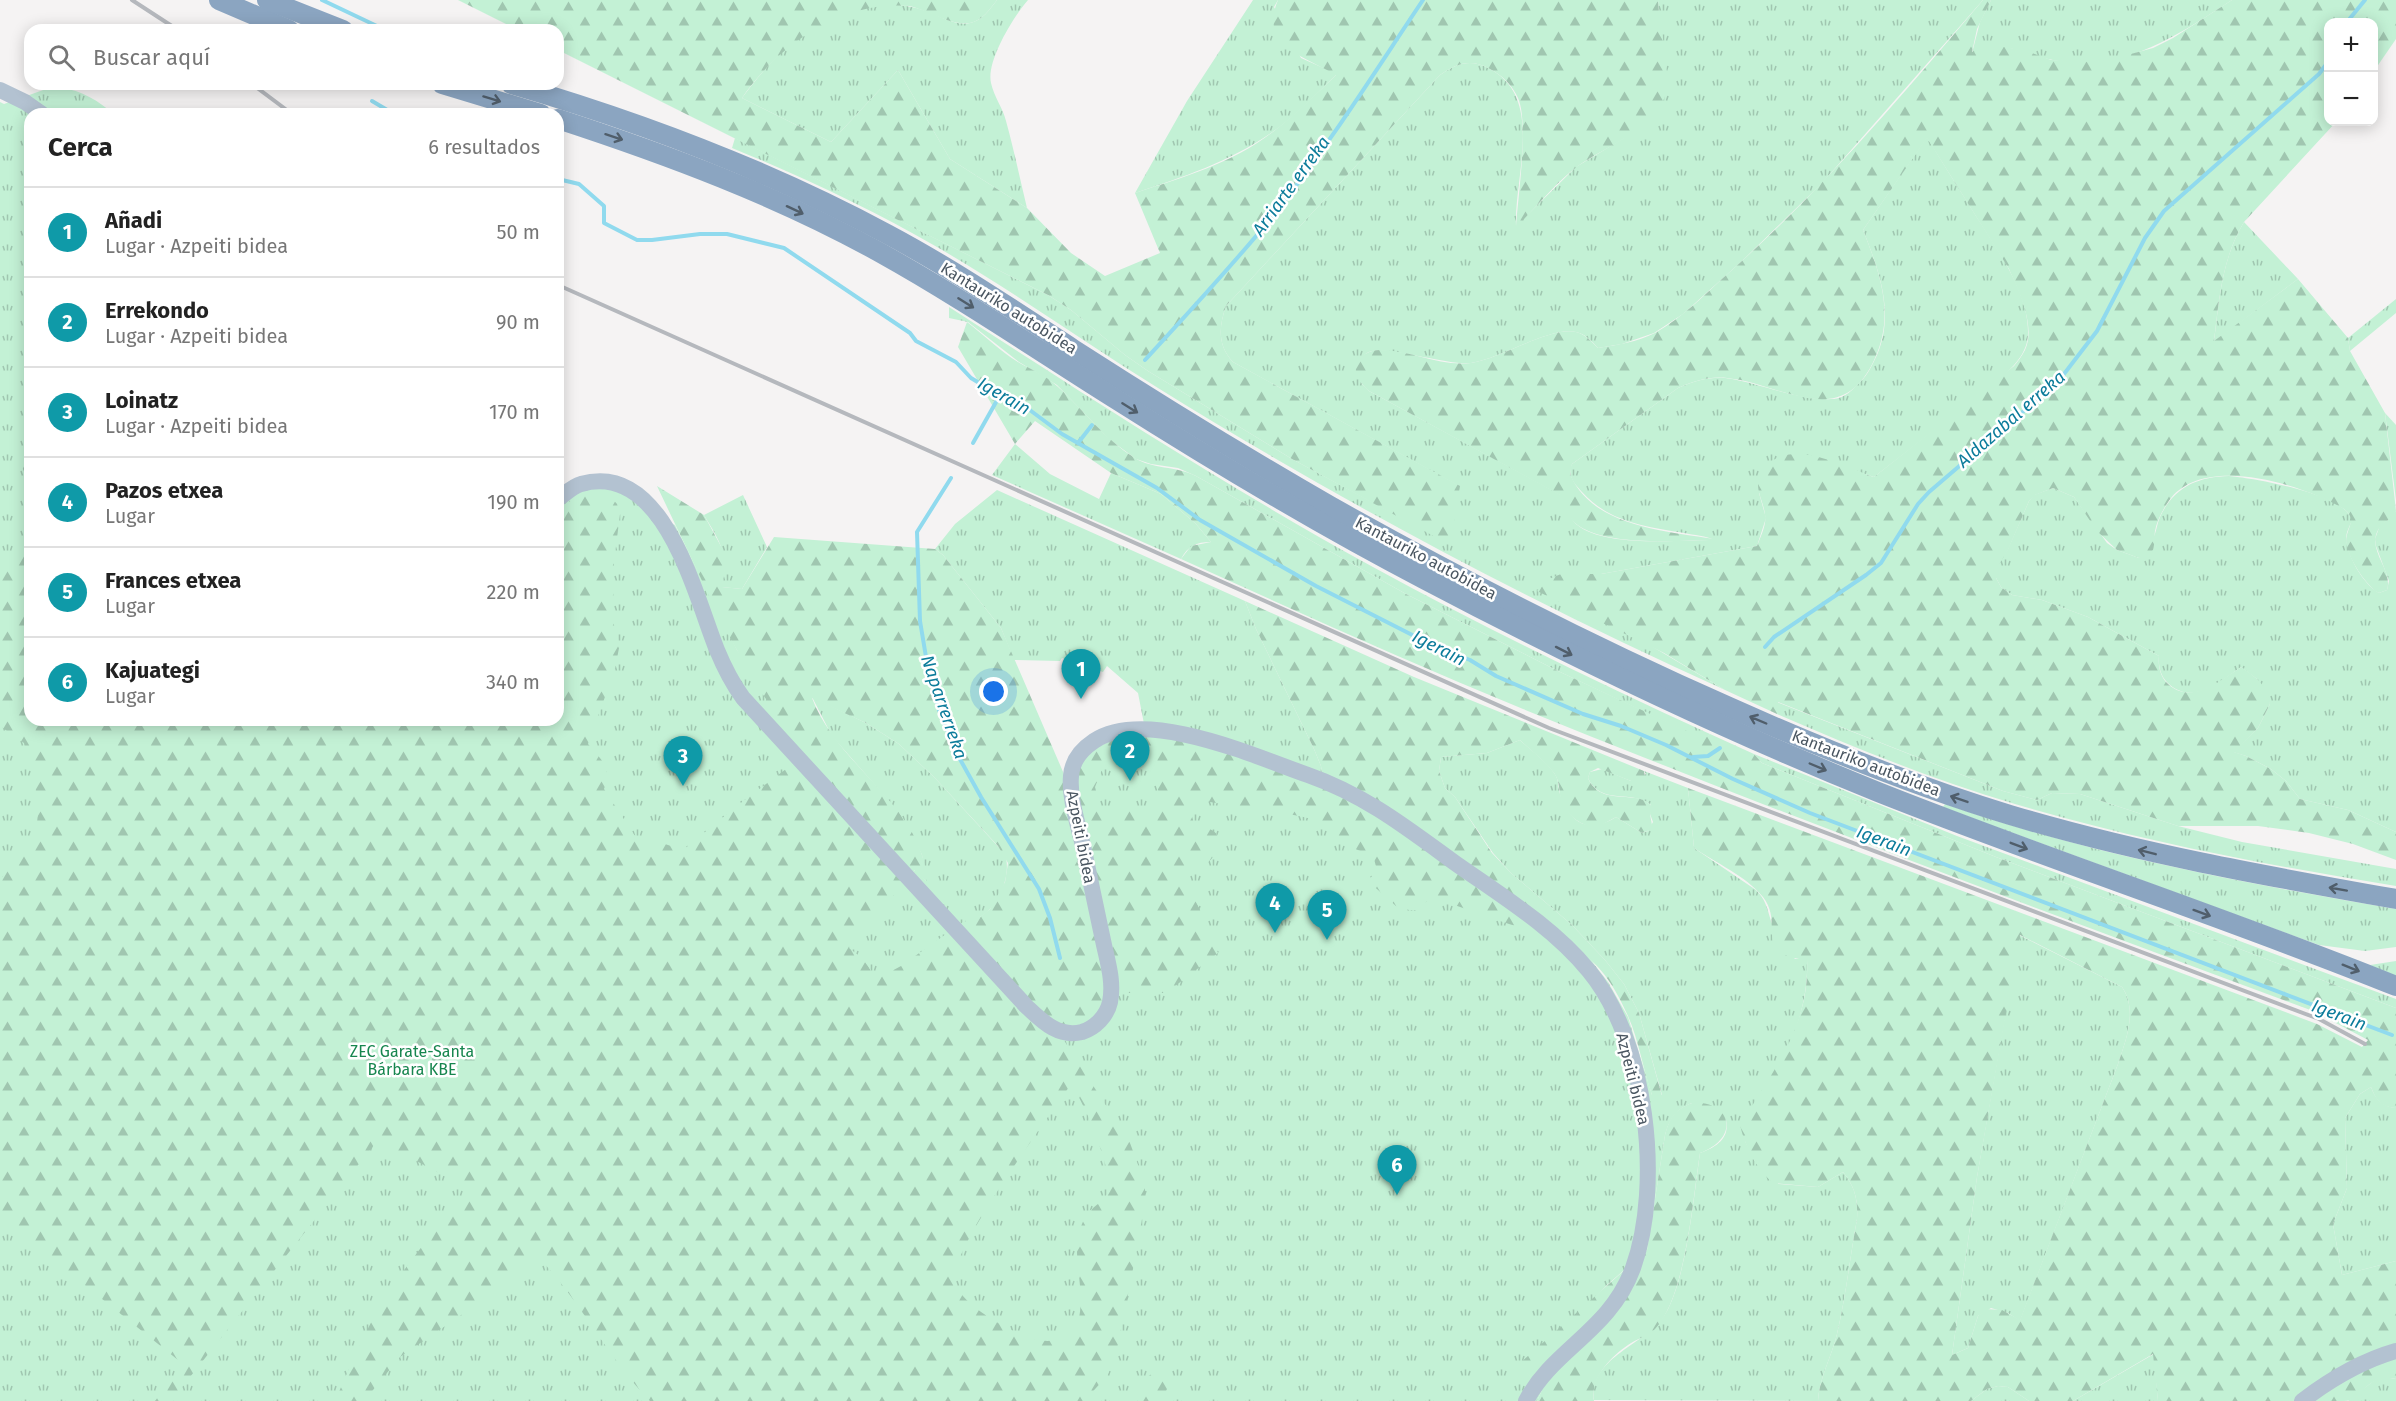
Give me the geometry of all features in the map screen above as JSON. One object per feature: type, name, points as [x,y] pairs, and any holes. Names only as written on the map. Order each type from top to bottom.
[{"type":"highway","points":[[219,0],[275,24]]},
{"type":"highway","points":[[267,0],[328,24]]},
{"type":"highway","points":[[462,90],[521,108]]},
{"type":"highway","name":"Kantauriko autobidea","points":[[530,90],[637,123],[772,177],[858,219],[950,270],[1187,421],[1364,525],[1572,634],[1752,717],[1917,784],[2066,831],[2220,868],[2396,899]]},
{"type":"highway","name":"Kantauriko autobidea","points":[[564,121],[627,141],[747,189],[800,212],[878,251],[953,295],[1195,449],[1277,498],[1398,566],[1608,673],[1749,738],[1885,795],[2064,863],[2306,950],[2396,986]]},
{"type":"main road","points":[[0,90],[34,108]]},
{"type":"main road","name":"Azpeiti bidea","points":[[564,495],[579,484],[598,481],[615,483],[645,501],[672,537],[723,664],[743,698],[1031,1011],[1055,1030],[1070,1033],[1090,1028],[1106,1014],[1110,1003],[1109,972],[1074,807],[1070,777],[1073,766],[1083,749],[1097,739],[1120,730],[1145,729],[1196,737],[1323,780],[1353,793],[1500,895],[1563,943],[1599,985],[1611,1005],[1625,1038],[1637,1080],[1646,1125],[1647,1192],[1638,1251],[1620,1295],[1596,1326],[1541,1378],[1526,1401]]},
{"type":"main road","points":[[2302,1401],[2331,1380],[2396,1351]]},
{"type":"green space","points":[[458,0],[997,0],[982,17],[970,23],[947,20],[909,6],[883,6],[835,19],[792,44],[757,79],[742,98],[831,142],[898,70],[950,159],[1027,208],[1071,253],[1105,276],[1160,253],[1135,193],[1208,168],[1242,152],[1282,124],[1336,75],[1288,48],[1280,39],[1274,29],[1278,0],[1658,0],[1667,86],[1660,108],[1651,118],[1628,136],[1578,166],[1516,227],[1523,142],[1523,124],[1518,98],[1503,78],[1483,66],[1464,63],[1452,67],[1440,75],[1226,306],[1221,335],[1224,349],[1233,362],[1460,486],[1450,545],[1292,459],[1148,371],[1071,310],[1048,295],[564,53],[564,24],[506,24]]},
{"type":"green space","points":[[997,0],[1028,0],[1002,39],[991,74],[992,88],[1006,121],[1027,208],[950,159],[898,70],[831,142],[742,98],[772,62],[793,42],[818,26],[852,10],[872,5],[899,5],[920,9],[964,24],[982,17]]},
{"type":"green space","points":[[1253,0],[1278,0],[1274,7],[1301,58],[1337,74],[1288,120],[1255,143],[1205,168],[1135,193],[1187,101]]},
{"type":"green space","points":[[1658,0],[1983,0],[1823,182],[1742,261],[1683,314],[1654,333],[1622,344],[1598,348],[1582,334],[1565,331],[1471,363],[1374,351],[1365,354],[1356,368],[1362,384],[1369,391],[1561,495],[1576,524],[1588,532],[1623,540],[1715,540],[1629,522],[1616,517],[1582,492],[1571,476],[1572,464],[1678,388],[1695,381],[1725,378],[1793,395],[1820,399],[1838,398],[1851,391],[1865,376],[1877,355],[1885,323],[1883,292],[1863,230],[1927,137],[2010,272],[2018,287],[2027,318],[2028,333],[2025,347],[2010,370],[1874,477],[1814,457],[1759,493],[1766,518],[1757,546],[1601,574],[1561,574],[1653,647],[1725,690],[1508,586],[1366,510],[1158,388],[937,247],[836,194],[732,148],[735,138],[1048,295],[1071,310],[1148,371],[1292,459],[1413,524],[1459,486],[1233,362],[1224,349],[1221,335],[1226,306],[1440,75],[1464,63],[1477,64],[1490,69],[1507,82],[1517,99],[1522,118],[1523,140],[1516,226],[1576,167],[1624,138],[1659,16]]},
{"type":"green space","points":[[1983,0],[1991,0],[1977,29],[1972,52],[1989,47],[2005,47],[2027,51],[2051,60],[2094,62],[2153,48],[2173,38],[2232,0],[2396,0],[2396,39],[2378,65],[2378,18],[2324,18],[2324,126],[2332,126],[2244,222],[2226,265],[2214,341],[2298,279],[2348,338],[2350,351],[2385,413],[2396,511],[2380,527],[2375,542],[2387,576],[2387,590],[2379,593],[2375,591],[2354,565],[2346,541],[2351,518],[2344,509],[2281,483],[2231,476],[2207,478],[2187,485],[2171,498],[2157,522],[2153,550],[2145,557],[2139,558],[2117,550],[2097,531],[2074,497],[2053,488],[2035,495],[2029,501],[2008,550],[1996,569],[1996,578],[2001,587],[2012,595],[2042,600],[2088,617],[2159,656],[2162,676],[2175,689],[2194,692],[2204,689],[2241,667],[2264,687],[2270,704],[2258,728],[2234,752],[2271,769],[2286,781],[2300,799],[2348,810],[2396,832],[2396,860],[2353,844],[2309,833],[2258,826],[2178,826],[2080,794],[2052,793],[2037,800],[2003,791],[1778,702],[1777,714],[1725,690],[1664,653],[1537,591],[1549,579],[1561,574],[1601,574],[1757,546],[1765,519],[1758,481],[1768,464],[1779,457],[1806,454],[1874,477],[2014,366],[2024,352],[2028,341],[2029,330],[2021,298],[2009,269],[1927,138],[1863,230],[1880,278],[1884,325],[1875,358],[1862,381],[1846,394],[1829,399],[1790,394],[1727,378],[1708,378],[1696,381],[1678,388],[1572,464],[1570,474],[1581,492],[1596,506],[1614,517],[1657,530],[1720,540],[1644,541],[1605,536],[1588,531],[1572,520],[1560,495],[1369,391],[1358,378],[1357,363],[1364,355],[1373,351],[1392,351],[1459,364],[1496,356],[1539,338],[1565,331],[1579,333],[1598,348],[1641,339],[1655,333],[1686,312],[1766,239],[1893,105]]},
{"type":"green space","points":[[1991,0],[2232,0],[2170,38],[2148,48],[2126,56],[2078,63],[2053,60],[2006,48],[1985,49],[1972,53],[1980,22]]},
{"type":"green space","name":"ZEC Garate-Santa Bárbara KBE","points":[[43,90],[71,90],[89,97],[106,108],[24,108],[24,726],[564,726],[564,501],[593,484],[625,493],[645,511],[675,525],[737,650],[811,751],[792,765],[905,882],[916,869],[926,881],[922,855],[913,836],[889,801],[832,736],[812,697],[866,723],[899,744],[934,777],[1005,854],[1007,871],[1002,889],[993,905],[980,917],[1023,1012],[1071,785],[1145,729],[1138,693],[1107,666],[1103,672],[1062,658],[1060,661],[1014,660],[1001,628],[943,555],[935,549],[955,524],[997,490],[1245,601],[1256,629],[1314,749],[1321,766],[1323,781],[1590,959],[1608,982],[1628,1017],[1652,1095],[1662,1095],[1639,1013],[1624,984],[1572,925],[1511,873],[1493,853],[1455,797],[1445,788],[1439,771],[1441,757],[1487,753],[1520,740],[1553,771],[1564,804],[1575,819],[1589,825],[1597,825],[1616,817],[1642,833],[1648,831],[1653,822],[1650,814],[1651,805],[1644,800],[1600,792],[1593,787],[1588,778],[1590,772],[1602,769],[1631,781],[1646,774],[1644,771],[1688,788],[1694,848],[1756,890],[1764,901],[1775,931],[1795,959],[1807,959],[1806,983],[1796,1030],[1777,1076],[1745,1141],[1755,1161],[1765,1174],[1779,1184],[1818,1187],[1843,1172],[1855,1194],[1857,1219],[1843,1305],[1818,1401],[1594,1400],[1594,1386],[1599,1374],[1618,1354],[1662,1319],[1677,1285],[1688,1239],[1700,1153],[1720,1141],[1727,1127],[1726,1120],[1692,1103],[1674,1115],[1665,1135],[1647,1250],[1607,1285],[1526,1371],[1542,1390],[1537,1401],[0,1401],[0,102],[4,104]]},
{"type":"green space","points":[[2244,222],[2298,279],[2214,342],[2226,265]]},
{"type":"green space","points":[[2396,299],[2396,313],[2350,351],[2348,338]]},
{"type":"green space","points":[[949,307],[1158,441],[1319,537],[1498,632],[1710,734],[1704,740],[1558,671],[1406,594],[1196,476],[1178,468],[1136,459],[1109,439],[1057,385],[1019,362],[968,322],[949,318]]},
{"type":"green space","points":[[967,322],[1011,358],[1052,382],[1104,433],[1142,462],[1196,476],[1406,594],[1558,671],[1704,739],[1710,734],[1754,754],[1762,763],[1996,857],[2396,1008],[2396,1108],[2380,1102],[2371,1087],[2360,1094],[2345,1118],[2347,1188],[2333,1224],[2342,1275],[2396,1261],[2396,1379],[2378,1379],[2356,1396],[2344,1401],[2158,1401],[2153,1354],[2073,1401],[2029,1401],[2008,1387],[1998,1386],[1987,1389],[1971,1401],[1818,1401],[1843,1305],[1857,1219],[1855,1194],[1843,1172],[1818,1187],[1773,1183],[1752,1157],[1740,1125],[1787,1047],[1796,1027],[1806,984],[1807,960],[1790,957],[1780,952],[1774,945],[1769,908],[1756,889],[1694,848],[1688,788],[2317,1024],[2362,1047],[2368,1040],[2313,1011],[1818,825],[1523,709],[1181,559],[1191,546],[1211,542],[1196,524],[1161,494],[1111,473],[1035,421],[1015,444],[958,347]],"holes":[[[2020,935],[2122,987],[2127,996],[2130,1015],[2124,1045],[2020,1320],[2002,1310],[1986,1309],[1978,1316],[1968,1348],[1952,1355],[1977,1177]]]},
{"type":"green space","points":[[2385,413],[2396,425],[2396,500]]},
{"type":"green space","points":[[1015,444],[1050,474],[1099,499],[1111,473],[1161,494],[1196,524],[1211,542],[1193,546],[1181,559],[992,475]]},
{"type":"green space","points":[[24,455],[24,471],[20,463]]},
{"type":"green space","points":[[2229,476],[2297,489],[2334,502],[2346,511],[2352,520],[2346,539],[2350,554],[2362,577],[2379,593],[2387,590],[2389,581],[2375,539],[2380,525],[2396,511],[2396,832],[2348,810],[2300,799],[2286,781],[2271,769],[2233,752],[2258,728],[2270,704],[2257,679],[2241,667],[2207,689],[2188,693],[2179,691],[2162,676],[2159,656],[2088,617],[2042,600],[2012,595],[2001,587],[1996,578],[1995,569],[2008,549],[2029,501],[2034,495],[2053,488],[2074,497],[2107,543],[2117,550],[2139,558],[2152,542],[2160,517],[2172,498],[2197,482]]},
{"type":"green space","name":"ZEC Garate-Santa Bárbara KBE","points":[[657,486],[704,515],[723,550],[726,564],[722,587],[742,589],[774,537],[935,549],[943,555],[1001,628],[1070,788],[1079,755],[1138,729],[1323,780],[1321,766],[1314,749],[1256,629],[1245,601],[1414,677],[1644,771],[1645,777],[1640,782],[1631,781],[1598,768],[1590,772],[1588,778],[1602,793],[1640,799],[1653,808],[1650,814],[1652,825],[1650,830],[1642,833],[1616,817],[1596,828],[1573,817],[1564,807],[1554,773],[1520,740],[1487,753],[1441,757],[1439,771],[1445,788],[1455,797],[1492,853],[1511,873],[1572,925],[1624,984],[1639,1013],[1662,1096],[1657,1098],[1652,1095],[1632,1026],[1617,993],[1605,975],[1579,951],[1546,936],[1438,900],[1426,902],[1416,910],[1396,906],[1368,881],[1377,870],[1374,859],[1340,843],[1336,827],[1283,813],[1192,798],[1192,825],[1214,831],[1221,843],[1207,864],[1184,872],[1218,953],[1166,993],[1125,993],[1100,1005],[1105,1014],[1097,1023],[1058,1031],[1130,1143],[1145,1184],[1145,1200],[1138,1244],[1115,1359],[1107,1376],[1084,1401],[650,1401],[620,1366],[552,1272],[536,1255],[518,1276],[400,1357],[364,1401],[335,1401],[364,1337],[384,1300],[413,1257],[468,1189],[378,1140],[171,1401],[155,1401],[183,1364],[0,1217],[0,879],[35,841],[39,804],[24,743],[0,726],[0,572],[24,551],[24,726],[564,726],[564,504],[583,495],[608,494],[617,504],[620,514],[614,562],[613,622],[619,648],[615,669],[588,744],[606,769],[604,789],[637,839],[656,841],[683,850],[810,751],[775,712],[757,686],[724,627]],"holes":[[[812,698],[866,723],[899,744],[934,777],[998,846],[1008,863],[1005,882],[990,909],[980,917],[963,922],[901,966],[877,979],[862,958],[849,948],[915,870],[927,882],[925,865],[913,834],[885,796],[836,740]],[[1149,752],[1162,806],[1102,814],[1095,787],[1105,762]],[[1071,1084],[1089,1117],[1099,1144],[1107,1170],[1109,1187],[1103,1200],[1088,1213],[1079,1234],[1077,1257],[1080,1307],[1075,1328],[1066,1337],[1046,1341],[1016,1332],[988,1316],[964,1297],[954,1278],[958,1262],[985,1211]]]},
{"type":"green space","points":[[743,495],[767,547],[742,589],[721,587],[724,576],[724,557],[715,533],[704,515]]},
{"type":"green space","points":[[1777,702],[2003,791],[2037,800],[2052,793],[2080,794],[2178,826],[2242,842],[2396,869],[2396,886],[2204,851],[2015,804],[1925,774],[1806,727],[1777,714]]},
{"type":"green space","points":[[1754,754],[1957,836],[2396,999],[2396,1008],[1996,857],[1762,763]]},
{"type":"green space","points":[[1945,804],[2112,853],[2225,878],[2396,909],[2396,947],[2365,951],[2319,945],[1943,807]]},
{"type":"green space","points":[[2019,935],[2122,987],[2129,1005],[2129,1025],[2118,1064],[2020,1321],[2008,1313],[1991,1308],[1978,1316],[1968,1348],[1952,1355],[1977,1177]]},
{"type":"green space","points":[[2396,961],[2396,976],[2370,965]]},
{"type":"green space","points":[[2371,1087],[2380,1102],[2396,1108],[2396,1261],[2342,1275],[2333,1224],[2347,1188],[2345,1118],[2360,1094]]},
{"type":"green space","points":[[1692,1103],[1715,1107],[1726,1121],[1726,1129],[1722,1138],[1700,1153],[1681,1271],[1666,1314],[1655,1329],[1628,1345],[1608,1362],[1595,1385],[1594,1401],[1537,1401],[1542,1390],[1519,1364],[1647,1250],[1665,1135],[1677,1111]]},
{"type":"green space","points":[[2154,1354],[2158,1401],[2073,1401]]},
{"type":"green space","points":[[1158,1370],[1167,1373],[1171,1379],[1162,1401],[1139,1401],[1147,1377]]},
{"type":"green space","points":[[2384,1377],[2396,1379],[2396,1401],[2348,1401],[2376,1379]]},
{"type":"green space","points":[[1998,1386],[2008,1387],[2029,1401],[1971,1401],[1987,1389]]},
{"type":"waterway","name":"Igerain","points":[[322,0],[373,24]]},
{"type":"waterway","name":"Arriarte erreka","points":[[1145,360],[1272,217],[1350,110],[1423,0]]},
{"type":"waterway","name":"Aldazabal erreka","points":[[2350,18],[2365,0]]},
{"type":"waterway","name":"Aldazabal erreka","points":[[1765,647],[1774,637],[1881,563],[1918,504],[1929,492],[2064,374],[2097,331],[2145,238],[2164,211],[2324,67]]},
{"type":"waterway","name":"Igerain","points":[[372,101],[384,108]]},
{"type":"waterway","name":"Igerain","points":[[564,180],[579,184],[604,206],[604,223],[637,240],[727,234],[784,248],[910,333],[916,341],[956,362],[971,378],[1004,398],[1019,402],[1062,434],[1157,488],[1200,520],[1316,586],[1430,644],[1470,660],[1496,676],[1583,714],[1621,726],[1666,745],[1733,779],[1810,813],[2392,1035]]},
{"type":"waterway","name":"Naparrerreka","points":[[973,443],[1000,395]]},
{"type":"waterway","name":"Arriarte erreka","points":[[1078,443],[1092,425]]},
{"type":"waterway","name":"Naparrerreka","points":[[951,478],[917,532],[920,621],[927,663],[939,710],[956,752],[981,797],[1039,889],[1050,918],[1060,958]]},
{"type":"waterway","points":[[1693,757],[1708,756],[1720,748]]},
{"type":"railway","points":[[132,0],[169,24]]},
{"type":"railway","points":[[260,90],[284,108]]},
{"type":"railway","points":[[564,288],[1549,728],[2319,1019],[2365,1044]]},
{"type":"place","name":"Añadi","points":[[1081,699]]},
{"type":"place","name":"Errekondo","points":[[1130,781]]},
{"type":"place","name":"Loinatz","points":[[683,786]]},
{"type":"place","name":"Pazos etxea","points":[[1275,933]]},
{"type":"place","name":"Frances etxea","points":[[1327,940]]},
{"type":"place","name":"Kajuategi","points":[[1397,1195]]}]
